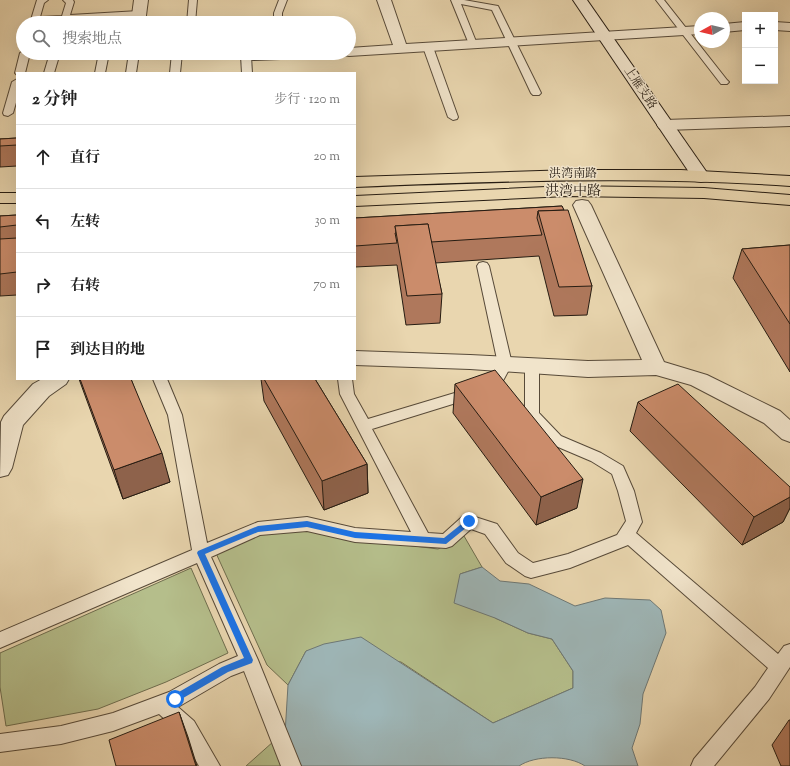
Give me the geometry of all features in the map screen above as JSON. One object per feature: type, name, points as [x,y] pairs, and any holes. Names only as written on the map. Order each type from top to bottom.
[{"type":"main road","name":"洪湾南路","points":[[356,182],[547,174],[632,174],[790,181]]},
{"type":"main road","name":"洪湾中路","points":[[356,201],[567,191],[655,192],[790,200]]},
{"type":"main road","points":[[0,198],[16,198]]},
{"type":"street","points":[[138,16],[141,0]]},
{"type":"street","points":[[384,0],[401,49]]},
{"type":"street","name":"上雁支路","points":[[580,0],[701,177]]},
{"type":"street","points":[[730,27],[742,26]]},
{"type":"street","points":[[778,26],[790,27]]},
{"type":"street","points":[[356,52],[694,30]]},
{"type":"street","points":[[665,125],[790,121]]},
{"type":"street","points":[[582,205],[656,367]]},
{"type":"street","points":[[356,358],[588,369],[656,367],[699,380],[772,417],[790,433]]},
{"type":"street","points":[[0,468],[12,422],[41,390],[56,380]]},
{"type":"lane","points":[[36,16],[40,2],[44,0]]},
{"type":"lane","points":[[66,16],[70,2],[67,0]]},
{"type":"lane","points":[[192,16],[193,0]]},
{"type":"lane","points":[[278,16],[283,0]]},
{"type":"lane","points":[[660,0],[724,82]]},
{"type":"lane","points":[[456,1],[495,8],[536,93]]},
{"type":"lane","points":[[456,1],[473,44]]},
{"type":"lane","points":[[428,47],[453,117]]},
{"type":"lane","points":[[20,72],[23,60]]},
{"type":"lane","points":[[49,72],[53,60]]},
{"type":"lane","points":[[100,72],[103,60]]},
{"type":"lane","points":[[131,72],[133,60]]},
{"type":"lane","points":[[175,72],[176,60]]},
{"type":"lane","points":[[246,60],[247,72]]},
{"type":"lane","points":[[8,113],[15,94]]},
{"type":"lane","points":[[364,426],[493,386],[505,364],[483,266]]},
{"type":"lane","points":[[0,640],[258,529],[307,524],[355,535],[446,541],[469,521],[491,529],[512,558],[531,571],[570,561],[623,540],[634,522],[626,491],[618,470],[596,457],[556,440],[532,414],[532,366]]},
{"type":"lane","points":[[160,380],[175,415],[201,553],[249,660],[291,766]]},
{"type":"lane","points":[[345,380],[348,394],[423,540]]},
{"type":"lane","points":[[626,534],[785,659],[762,693],[700,766]]},
{"type":"lane","points":[[0,743],[62,735],[113,722],[175,699],[225,670],[249,660]]},
{"type":"lane","points":[[161,704],[187,726],[210,766]]},
{"type":"green space","points":[[304,528],[326,535],[438,549],[464,536],[482,567],[460,574],[495,618],[528,633],[552,639],[573,671],[573,688],[493,723],[401,662],[306,651],[288,685],[267,665],[215,551],[256,533]]},
{"type":"green space","points":[[191,568],[228,653],[166,682],[98,709],[6,726],[0,687],[0,653]]},
{"type":"green space","points":[[274,741],[284,766],[246,766]]},
{"type":"water","points":[[482,567],[500,581],[529,584],[575,606],[605,598],[650,600],[661,610],[666,633],[643,694],[640,724],[632,748],[638,766],[585,766],[578,762],[561,758],[543,758],[526,762],[519,766],[297,766],[285,734],[288,685],[306,651],[324,644],[361,637],[493,723],[573,688],[573,671],[552,639],[528,633],[495,618],[454,603],[460,574]]},
{"type":"building","points":[[16,138],[16,145],[0,146],[0,139]]},
{"type":"building","points":[[562,206],[564,210],[538,211],[537,218],[542,235],[431,242],[428,224],[395,226],[397,243],[356,246],[356,218]]},
{"type":"building","points":[[568,210],[592,286],[559,287],[538,211]]},
{"type":"building","points":[[16,215],[16,225],[0,227],[0,216]]},
{"type":"building","points":[[428,224],[442,294],[407,296],[395,226]]},
{"type":"building","points":[[16,238],[16,272],[0,274],[0,239]]},
{"type":"building","points":[[790,245],[790,324],[742,249]]},
{"type":"building","points":[[495,370],[583,479],[541,497],[455,384]]},
{"type":"building","points":[[80,380],[131,380],[162,453],[114,470]]},
{"type":"building","points":[[265,380],[316,380],[367,464],[322,481]]},
{"type":"building","points":[[678,384],[790,487],[790,497],[754,517],[638,402]]},
{"type":"building","points":[[179,712],[196,766],[116,766],[109,740]]},
{"type":"route","points":[[175,699],[225,670],[249,660],[201,553],[258,529],[307,524],[355,535],[410,540],[446,541],[469,521]]}]
